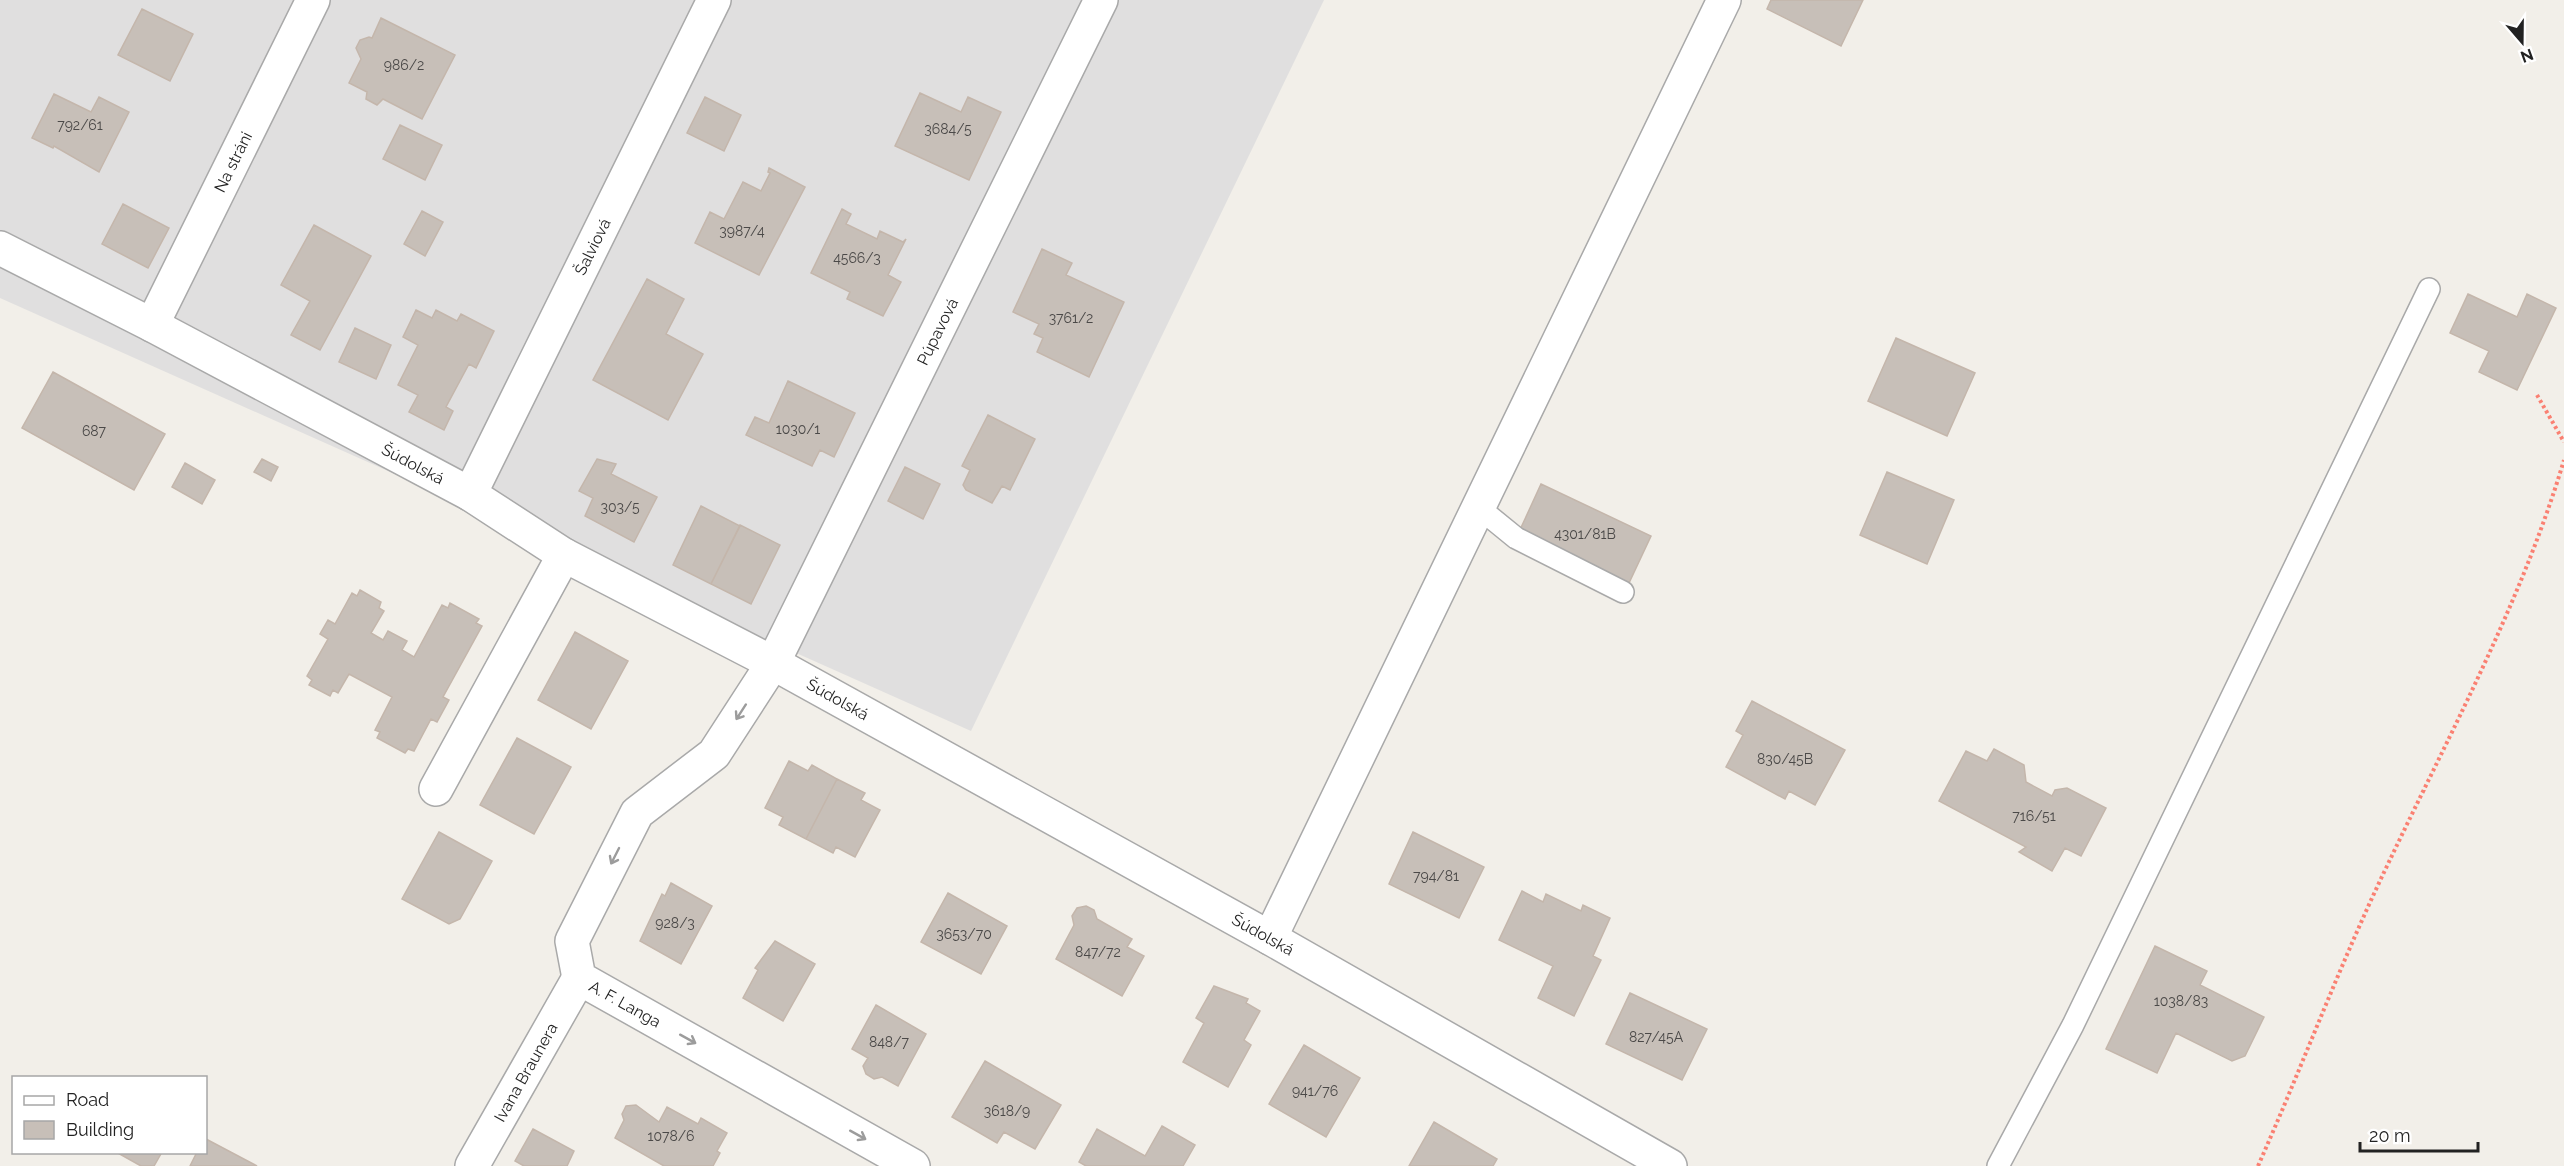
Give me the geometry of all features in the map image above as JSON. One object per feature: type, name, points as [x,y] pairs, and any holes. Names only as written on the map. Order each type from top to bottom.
[{"type":"street","name":"Na stráni","points":[[152,325],[313,0]]},
{"type":"street","name":"Šalviová","points":[[470,494],[714,0]]},
{"type":"street","name":"Púpavová","points":[[773,663],[1101,0]]},
{"type":"street","points":[[1270,938],[1724,0]]},
{"type":"street","name":"Šúdolská","points":[[0,248],[152,325],[470,494],[564,555],[773,663],[1270,938],[1670,1166]]},
{"type":"street","points":[[436,789],[564,555]]},
{"type":"street","name":"A. F. Langa","points":[[773,663],[714,754],[636,813],[572,942],[579,978],[913,1166]]},
{"type":"street","name":"Ivana Braunera","points":[[472,1166],[579,978]]},
{"type":"lane","points":[[1998,1166],[2079,1014],[2429,289]]},
{"type":"lane","points":[[1478,507],[1516,538],[1623,592]]},
{"type":"path","points":[[2537,395],[2564,442]]},
{"type":"path","points":[[2258,1166],[2386,868],[2457,723],[2545,525],[2564,460]]},
{"type":"shaded area","points":[[0,0],[1324,0],[971,731],[0,298]]},
{"type":"building","points":[[1771,0],[1863,0],[1841,46],[1767,9]]},
{"type":"building","points":[[142,9],[193,34],[170,81],[118,55]]},
{"type":"building","points":[[381,18],[455,55],[422,119],[383,99],[377,105],[366,99],[367,92],[349,83],[361,59],[356,48],[360,40],[372,38]]},
{"type":"building","points":[[920,93],[961,112],[968,97],[1001,112],[969,180],[895,146]]},
{"type":"building","points":[[54,94],[91,112],[99,97],[129,112],[99,172],[54,146],[53,148],[32,138]]},
{"type":"building","points":[[705,97],[741,115],[724,151],[687,133]]},
{"type":"building","points":[[400,125],[442,145],[425,180],[383,159]]},
{"type":"building","points":[[769,168],[805,187],[759,275],[695,243],[710,212],[724,219],[743,182],[761,191],[770,173]]},
{"type":"building","points":[[123,204],[169,228],[148,268],[102,244]]},
{"type":"building","points":[[842,209],[851,214],[846,224],[877,239],[880,231],[903,242],[906,239],[888,275],[901,282],[883,316],[847,299],[850,292],[811,273]]},
{"type":"building","points":[[422,211],[443,222],[425,256],[404,244]]},
{"type":"building","points":[[314,225],[371,256],[320,350],[291,335],[310,301],[281,285]]},
{"type":"building","points":[[1042,249],[1072,263],[1066,275],[1124,302],[1089,377],[1037,352],[1043,338],[1034,334],[1039,324],[1013,312]]},
{"type":"building","points":[[647,279],[684,299],[666,334],[703,354],[668,420],[593,380]]},
{"type":"building","points":[[2468,294],[2517,317],[2527,294],[2556,308],[2517,390],[2479,372],[2489,351],[2450,333]]},
{"type":"building","points":[[416,310],[432,318],[436,310],[457,321],[461,314],[494,331],[476,368],[469,364],[446,407],[453,411],[444,430],[409,412],[418,395],[398,385],[418,345],[403,337]]},
{"type":"building","points":[[355,328],[391,345],[376,379],[339,362]]},
{"type":"building","points":[[1896,338],[1975,373],[1947,436],[1868,401]]},
{"type":"building","points":[[53,372],[165,434],[134,490],[22,428]]},
{"type":"building","points":[[788,381],[855,413],[834,457],[820,450],[812,466],[746,435],[755,417],[769,423]]},
{"type":"building","points":[[988,415],[1035,439],[1010,490],[1002,486],[992,503],[966,490],[963,485],[970,470],[962,466]]},
{"type":"building","points":[[262,459],[278,467],[271,481],[254,472]]},
{"type":"building","points":[[597,459],[616,464],[611,474],[657,497],[634,542],[585,516],[593,498],[579,491]]},
{"type":"building","points":[[185,463],[215,480],[202,504],[172,487]]},
{"type":"building","points":[[905,467],[940,484],[923,519],[888,501]]},
{"type":"building","points":[[1887,472],[1954,500],[1927,564],[1860,535]]},
{"type":"building","points":[[1541,484],[1651,536],[1629,583],[1519,532]]},
{"type":"building","points":[[701,506],[740,526],[711,584],[673,565]]},
{"type":"building","points":[[740,525],[780,545],[751,604],[711,584]]},
{"type":"building","points":[[360,590],[381,602],[379,608],[384,611],[371,633],[383,640],[388,631],[407,641],[402,650],[414,657],[442,605],[448,608],[450,603],[479,619],[476,623],[482,626],[443,697],[449,700],[437,722],[431,719],[414,751],[408,749],[405,753],[377,738],[380,732],[375,730],[392,697],[349,674],[338,693],[333,690],[330,696],[309,685],[312,680],[307,676],[328,639],[320,634],[328,620],[335,624],[352,593],[357,596]]},
{"type":"building","points":[[575,632],[628,661],[591,729],[538,700]]},
{"type":"building","points":[[1752,701],[1845,750],[1815,805],[1789,791],[1785,799],[1726,767],[1743,735],[1736,731]]},
{"type":"building","points":[[517,738],[571,767],[534,834],[480,805]]},
{"type":"building","points":[[1994,749],[2024,765],[2026,782],[2052,796],[2055,790],[2067,788],[2106,808],[2081,856],[2065,848],[2052,871],[2019,852],[2026,847],[1939,801],[1966,751],[1987,761]]},
{"type":"building","points":[[789,761],[808,771],[812,765],[837,779],[806,839],[779,825],[783,817],[765,808]]},
{"type":"building","points":[[837,779],[865,793],[861,800],[880,810],[855,857],[836,847],[833,853],[806,839]]},
{"type":"building","points":[[439,832],[492,861],[460,919],[449,924],[402,899]]},
{"type":"building","points":[[1413,832],[1484,867],[1459,918],[1389,884]]},
{"type":"building","points":[[671,883],[712,906],[681,964],[640,941],[662,894],[665,896]]},
{"type":"building","points":[[1522,891],[1543,902],[1546,894],[1581,911],[1583,905],[1610,918],[1593,956],[1601,960],[1574,1016],[1538,998],[1553,966],[1499,940]]},
{"type":"building","points":[[948,893],[1007,926],[981,974],[921,942]]},
{"type":"building","points":[[1086,906],[1094,910],[1097,919],[1132,939],[1127,947],[1144,956],[1122,996],[1056,959],[1074,925],[1072,916],[1077,908]]},
{"type":"building","points":[[775,941],[815,964],[783,1021],[743,998],[758,970],[755,968]]},
{"type":"building","points":[[2155,946],[2207,971],[2200,985],[2264,1017],[2245,1056],[2232,1061],[2176,1033],[2157,1073],[2106,1049]]},
{"type":"building","points":[[1214,986],[1248,999],[1246,1003],[1260,1011],[1244,1040],[1251,1045],[1228,1087],[1183,1062],[1204,1023],[1196,1018]]},
{"type":"building","points":[[1630,993],[1707,1029],[1682,1080],[1606,1044]]},
{"type":"building","points":[[876,1005],[926,1034],[898,1086],[882,1077],[874,1079],[866,1074],[863,1066],[868,1058],[852,1049]]},
{"type":"building","points":[[1304,1045],[1360,1078],[1326,1137],[1269,1104]]},
{"type":"building","points":[[985,1061],[1061,1105],[1035,1149],[1004,1132],[997,1143],[952,1117]]},
{"type":"building","points":[[636,1105],[659,1122],[667,1107],[698,1124],[701,1118],[727,1133],[717,1151],[720,1153],[713,1166],[664,1166],[615,1138],[624,1120],[622,1114],[626,1106]]},
{"type":"building","points":[[1434,1122],[1497,1159],[1493,1166],[1409,1166]]},
{"type":"building","points":[[1162,1126],[1195,1145],[1183,1166],[1086,1166],[1079,1162],[1097,1129],[1145,1156]]},
{"type":"building","points":[[533,1129],[574,1151],[567,1166],[524,1166],[515,1161]]},
{"type":"building","points":[[207,1140],[257,1166],[190,1166],[196,1154],[207,1154]]},
{"type":"building","points":[[120,1154],[161,1154],[154,1166],[141,1166]]}]
